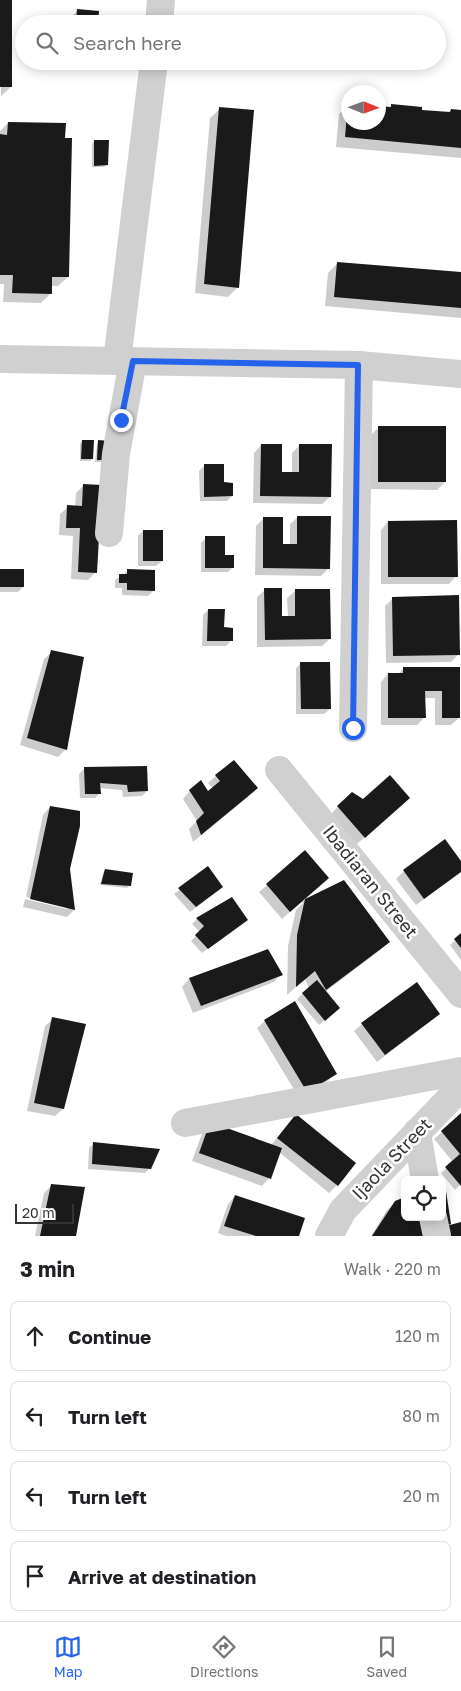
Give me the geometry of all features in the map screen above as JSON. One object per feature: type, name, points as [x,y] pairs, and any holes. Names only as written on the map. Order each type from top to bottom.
[{"type":"street","points":[[160,15],[162,0]]},
{"type":"street","points":[[109,533],[153,70]]},
{"type":"street","points":[[0,359],[358,365],[461,374]]},
{"type":"street","points":[[353,728],[358,365]]},
{"type":"street","name":"Ibadiaran Street","points":[[279,770],[461,994]]},
{"type":"street","points":[[185,1123],[461,1071]]},
{"type":"street","name":"Ijaola Street","points":[[329,1236],[343,1210],[461,1087]]},
{"type":"street","points":[[417,1132],[424,1176]]},
{"type":"street","points":[[434,1221],[437,1236]]},
{"type":"building","points":[[0,0],[12,0],[12,87],[0,87]]},
{"type":"building","points":[[77,9],[99,11],[99,15],[77,15]]},
{"type":"building","points":[[391,104],[422,107],[422,110],[450,112],[451,109],[461,110],[461,148],[345,137],[346,130],[386,130],[386,107],[391,107]]},
{"type":"building","points":[[219,107],[254,110],[239,288],[204,284]]},
{"type":"building","points":[[8,122],[66,123],[65,138],[72,138],[69,277],[52,277],[52,294],[12,293],[13,275],[0,275],[0,134],[7,135]]},
{"type":"building","points":[[94,140],[109,140],[108,165],[94,166]]},
{"type":"building","points":[[337,262],[461,272],[461,308],[334,297]]},
{"type":"building","points":[[378,426],[446,426],[446,482],[378,482]]},
{"type":"building","points":[[82,440],[94,440],[93,459],[81,459]]},
{"type":"building","points":[[98,440],[111,441],[110,460],[97,460]]},
{"type":"building","points":[[261,444],[282,444],[282,472],[299,472],[299,444],[332,444],[331,497],[260,496]]},
{"type":"building","points":[[204,464],[224,464],[224,482],[233,483],[233,496],[204,497]]},
{"type":"building","points":[[83,484],[102,485],[97,573],[78,572],[80,528],[66,528],[67,505],[82,506]]},
{"type":"building","points":[[297,516],[331,516],[330,569],[263,568],[263,517],[283,517],[283,544],[297,544]]},
{"type":"building","points":[[457,520],[458,577],[388,577],[388,521]]},
{"type":"building","points":[[143,530],[163,530],[163,561],[143,561]]},
{"type":"building","points":[[205,536],[225,536],[225,555],[234,555],[234,568],[205,568]]},
{"type":"building","points":[[0,569],[24,569],[24,587],[0,587]]},
{"type":"building","points":[[127,569],[155,570],[155,591],[127,590],[127,583],[119,583],[119,574],[127,574]]},
{"type":"building","points":[[264,588],[282,588],[282,616],[295,616],[295,589],[330,589],[331,639],[265,640]]},
{"type":"building","points":[[459,595],[460,655],[393,656],[392,597]]},
{"type":"building","points":[[208,609],[225,609],[224,627],[233,628],[233,641],[207,641]]},
{"type":"building","points":[[51,650],[84,657],[67,750],[27,738]]},
{"type":"building","points":[[300,662],[330,662],[331,709],[301,709]]},
{"type":"building","points":[[403,667],[460,667],[460,718],[442,718],[442,691],[425,691],[426,718],[388,718],[388,673],[403,673]]},
{"type":"building","points":[[234,760],[258,788],[201,835],[196,821],[204,813],[189,790],[201,780],[208,791],[220,781],[215,775]]},
{"type":"building","points":[[147,766],[148,791],[128,792],[127,785],[100,783],[101,794],[85,794],[84,767]]},
{"type":"building","points":[[390,775],[410,798],[365,838],[337,806],[352,792],[363,799]]},
{"type":"building","points":[[50,806],[80,811],[80,826],[70,869],[75,910],[30,899]]},
{"type":"building","points":[[445,839],[461,861],[461,872],[424,899],[403,870]]},
{"type":"building","points":[[305,850],[329,878],[290,912],[266,884]]},
{"type":"building","points":[[208,866],[223,887],[196,907],[178,888]]},
{"type":"building","points":[[105,869],[133,873],[131,886],[101,884]]},
{"type":"building","points":[[344,880],[390,942],[326,990],[315,971],[296,987],[297,935],[305,899]]},
{"type":"building","points":[[232,897],[248,920],[208,949],[195,935],[204,926],[196,918]]},
{"type":"building","points":[[461,933],[461,948],[454,939]]},
{"type":"building","points":[[268,949],[283,975],[201,1006],[189,978]]},
{"type":"building","points":[[317,980],[340,1008],[325,1021],[302,993]]},
{"type":"building","points":[[417,982],[440,1014],[385,1055],[361,1023]]},
{"type":"building","points":[[295,1001],[337,1074],[307,1092],[264,1020]]},
{"type":"building","points":[[52,1017],[86,1024],[64,1109],[34,1103]]},
{"type":"building","points":[[461,1113],[461,1186],[445,1167],[460,1154],[441,1131]]},
{"type":"building","points":[[296,1114],[356,1163],[338,1186],[277,1138]]},
{"type":"building","points":[[210,1122],[282,1148],[271,1179],[199,1153]]},
{"type":"building","points":[[93,1142],[160,1149],[151,1169],[92,1164]]},
{"type":"building","points":[[51,1184],[85,1187],[76,1236],[40,1236]]},
{"type":"building","points":[[446,1191],[451,1224],[446,1226],[461,1222],[461,1236],[446,1236],[443,1221],[446,1221]]},
{"type":"building","points":[[235,1195],[305,1218],[299,1236],[256,1236],[224,1226]]},
{"type":"building","points":[[401,1199],[401,1221],[426,1221],[428,1236],[372,1236],[395,1201]]},
{"type":"route","points":[[121,420],[133,361],[358,365],[353,728]]}]
